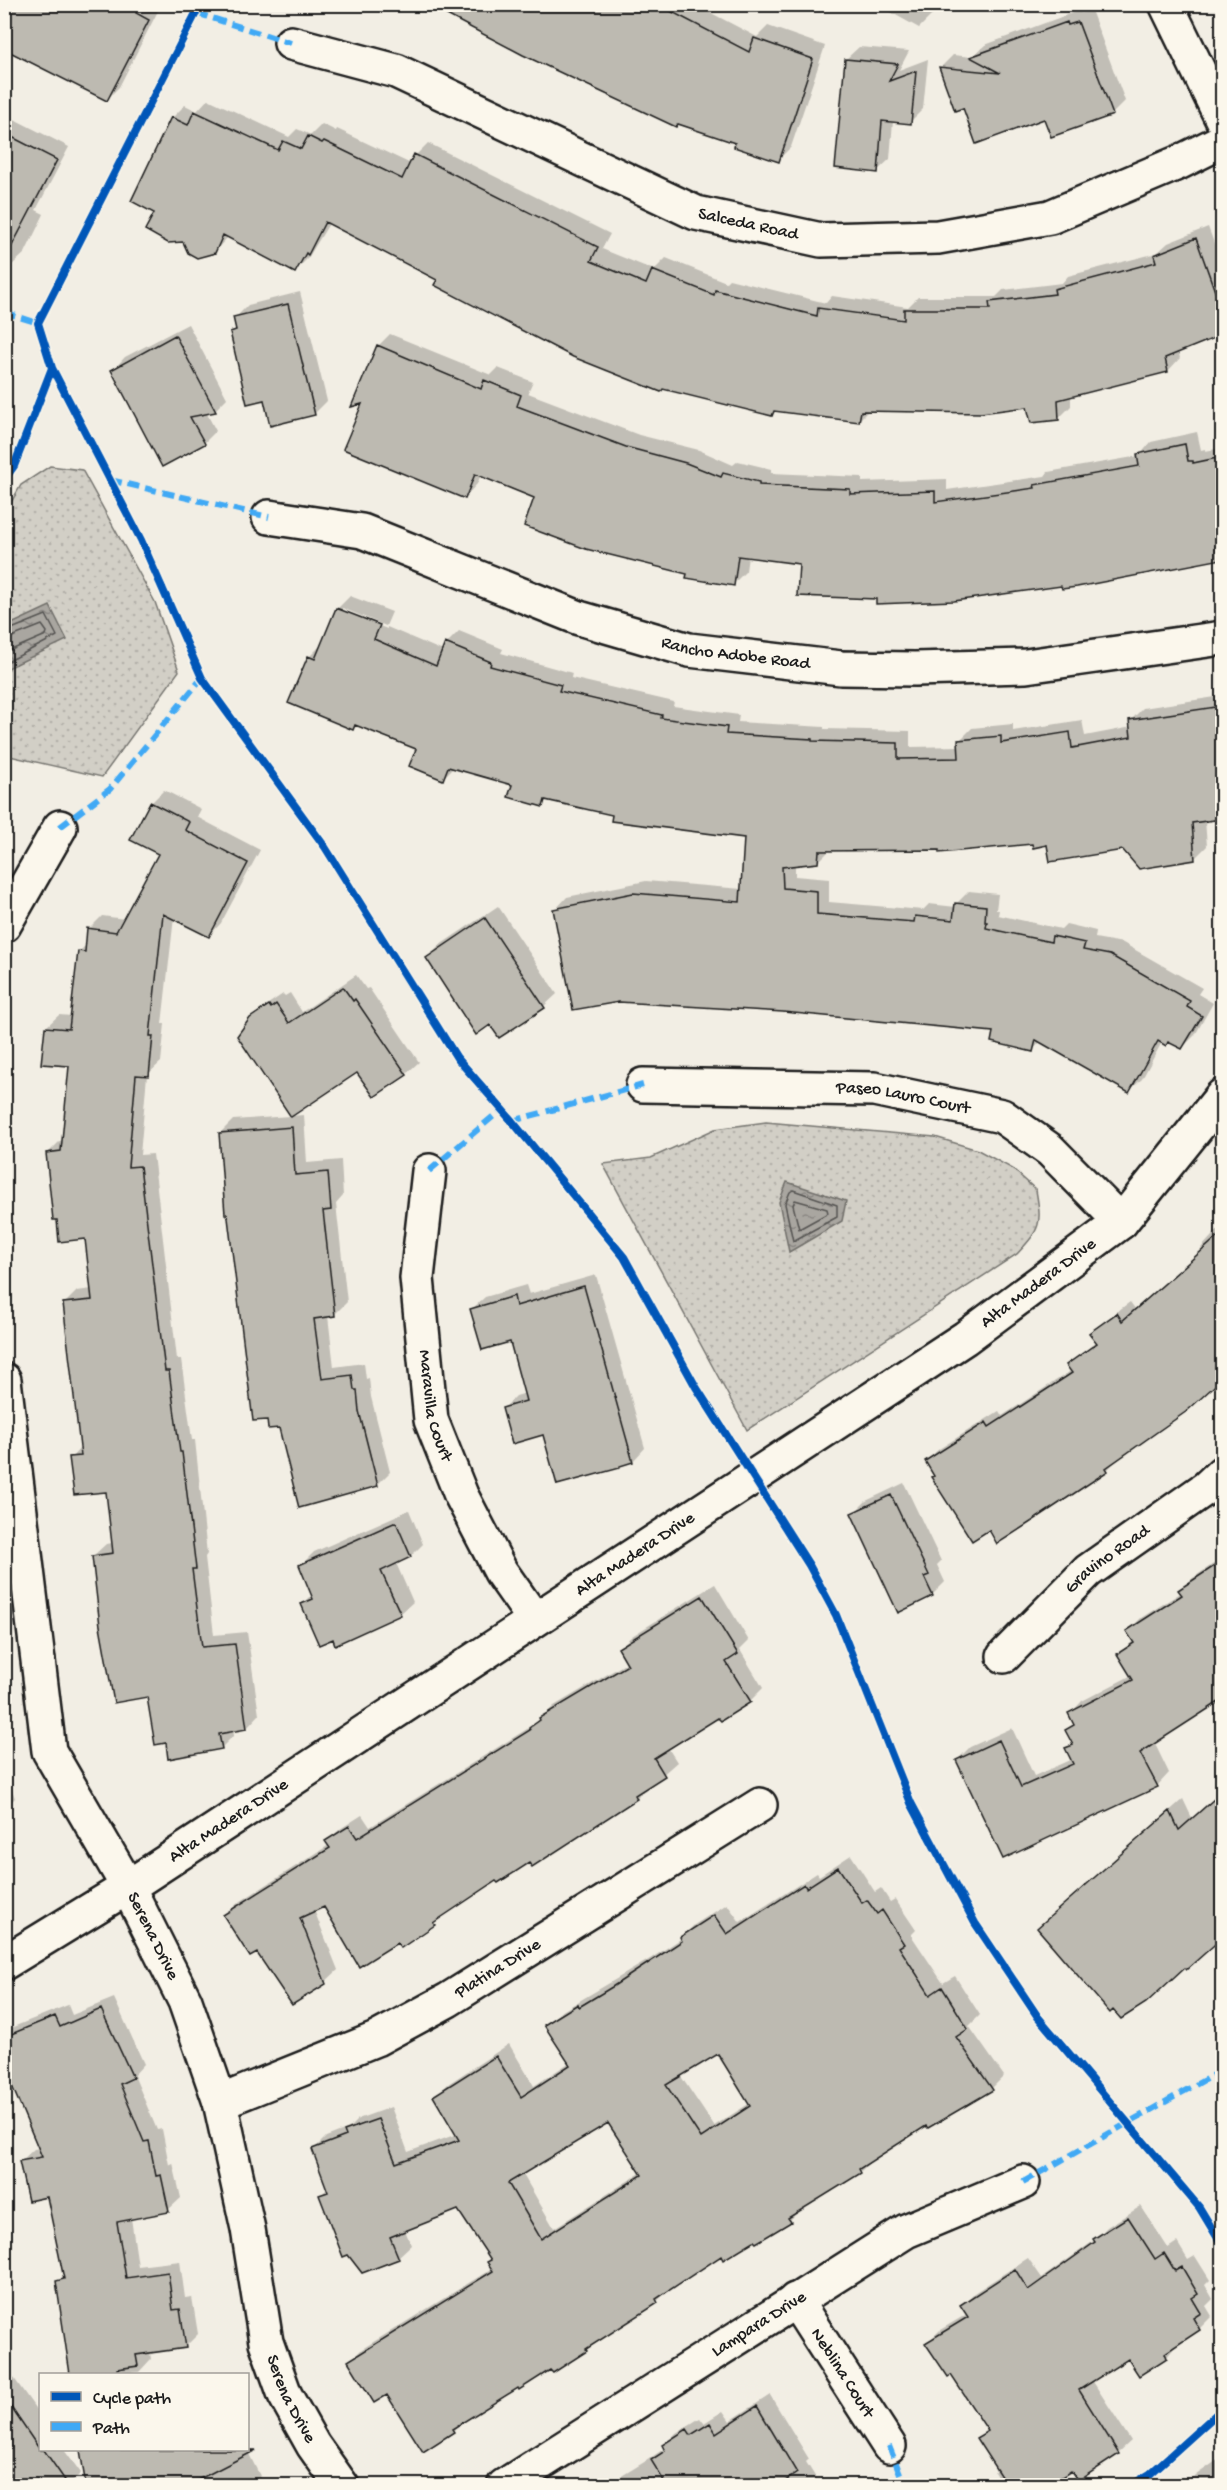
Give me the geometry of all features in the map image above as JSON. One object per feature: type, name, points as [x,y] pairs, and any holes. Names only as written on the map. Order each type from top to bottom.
[{"type":"street","points":[[1166,4],[1222,119]]},
{"type":"street","name":"Salceda Road","points":[[291,43],[396,71],[696,213],[821,240],[938,237],[1050,217],[1180,162],[1222,141]]},
{"type":"street","name":"Rancho Adobe Road","points":[[269,517],[362,531],[579,618],[701,651],[841,668],[915,669],[1026,666],[1222,638]]},
{"type":"street","points":[[4,925],[60,827]]},
{"type":"street","name":"Paseo Lauro Court","points":[[643,1085],[874,1089],[1002,1116],[1050,1150],[1121,1222]]},
{"type":"street","name":"Alta Madera Drive","points":[[4,1963],[128,1887],[965,1338],[1121,1222],[1222,1096]]},
{"type":"street","name":"Maravilla Court","points":[[429,1171],[417,1278],[431,1420],[461,1495],[501,1572],[534,1619]]},
{"type":"street","name":"Serena Drive","points":[[4,1380],[49,1751],[128,1887],[185,2001],[220,2102],[248,2229],[266,2342],[285,2395],[313,2445],[342,2486]]},
{"type":"street","name":"Gravino Road","points":[[1004,1656],[1088,1571],[1206,1488],[1222,1473]]},
{"type":"street","name":"Platina Drive","points":[[220,2102],[376,2039],[438,2006],[760,1805]]},
{"type":"street","name":"Lampara Drive","points":[[504,2486],[906,2231],[1023,2182]]},
{"type":"street","name":"Neblina Court","points":[[795,2300],[889,2446]]},
{"type":"shaded area","points":[[50,466],[82,470],[155,602],[179,671],[102,777],[5,755],[5,513],[21,485]]},
{"type":"shaded area","points":[[766,1122],[935,1137],[978,1150],[1013,1169],[1036,1190],[1039,1219],[1035,1232],[1017,1254],[747,1430],[603,1164],[651,1158],[715,1129]]},
{"type":"water","points":[[50,606],[67,640],[8,668],[5,663],[5,627]]},
{"type":"water","points":[[787,1182],[846,1201],[842,1221],[789,1252],[779,1202]]},
{"type":"building","points":[[4,4],[140,4],[136,13],[149,20],[107,101],[4,49]]},
{"type":"building","points":[[426,4],[657,4],[749,52],[754,38],[813,59],[779,162],[734,147],[735,143],[678,124],[676,127],[523,55]]},
{"type":"building","points":[[1067,22],[1068,25],[1078,22],[1113,115],[1051,137],[1044,119],[976,144],[963,108],[955,111],[939,67],[1000,73],[970,57]]},
{"type":"building","points":[[845,59],[898,64],[889,81],[916,71],[911,124],[882,121],[878,173],[835,168]]},
{"type":"building","points":[[194,111],[278,150],[283,141],[301,149],[308,136],[322,143],[324,141],[402,179],[414,154],[598,247],[591,261],[646,284],[652,270],[714,295],[715,290],[817,316],[818,308],[904,320],[904,309],[990,309],[989,302],[1055,294],[1054,289],[1156,262],[1154,255],[1196,238],[1222,311],[1222,335],[1165,358],[1168,372],[1058,400],[1059,420],[1031,423],[1027,407],[981,413],[861,411],[859,422],[774,411],[772,416],[663,389],[661,392],[573,357],[434,285],[437,280],[325,222],[308,255],[306,253],[295,273],[223,235],[215,253],[197,258],[188,253],[183,242],[168,243],[145,230],[154,213],[131,201],[171,117],[188,125]]},
{"type":"building","points":[[4,133],[57,160],[4,261]]},
{"type":"building","points":[[288,304],[315,415],[270,426],[264,400],[247,404],[230,332],[236,330],[233,317]]},
{"type":"building","points":[[175,335],[216,412],[190,417],[205,444],[162,467],[111,370]]},
{"type":"building","points":[[377,345],[481,389],[484,380],[521,395],[517,406],[626,447],[686,463],[721,477],[723,473],[759,482],[759,485],[850,489],[850,494],[935,491],[935,502],[1035,488],[1034,485],[1139,466],[1137,454],[1185,444],[1188,461],[1193,461],[1193,463],[1222,457],[1222,559],[1062,589],[1061,586],[954,601],[876,604],[876,599],[797,596],[799,564],[738,556],[734,586],[686,578],[687,574],[586,549],[524,526],[534,498],[475,474],[465,499],[343,449],[362,404],[351,407]]},
{"type":"building","points":[[336,608],[380,625],[374,639],[436,666],[445,643],[491,662],[490,666],[561,685],[559,691],[662,715],[661,718],[727,727],[726,734],[812,739],[812,741],[898,743],[898,759],[959,758],[958,740],[1001,736],[1001,743],[1070,732],[1072,748],[1131,737],[1129,720],[1222,706],[1222,819],[1192,823],[1195,860],[1139,869],[1123,850],[1050,862],[1047,845],[1033,848],[1032,844],[939,853],[939,850],[819,851],[818,863],[782,867],[783,888],[817,891],[817,914],[914,922],[915,916],[953,920],[955,903],[986,906],[986,928],[1051,942],[1052,936],[1085,943],[1083,950],[1110,955],[1190,1001],[1187,1007],[1202,1016],[1182,1049],[1168,1042],[1166,1046],[1158,1041],[1129,1093],[1036,1040],[1033,1052],[991,1042],[993,1032],[783,1012],[619,1002],[573,1010],[553,909],[633,893],[740,902],[744,838],[611,821],[612,815],[545,800],[543,807],[508,797],[512,785],[448,767],[443,780],[409,766],[416,749],[355,725],[353,730],[288,703],[308,656],[315,659]]},
{"type":"building","points":[[150,802],[189,822],[185,830],[248,863],[209,937],[163,914],[150,1036],[153,1036],[149,1076],[136,1075],[128,1167],[140,1166],[165,1371],[169,1371],[180,1452],[182,1452],[196,1569],[192,1569],[202,1647],[235,1644],[247,1729],[219,1734],[222,1749],[168,1759],[166,1743],[155,1745],[147,1697],[114,1703],[100,1626],[92,1556],[113,1553],[106,1492],[74,1495],[69,1457],[81,1456],[63,1303],[92,1300],[85,1239],[59,1242],[57,1220],[53,1220],[46,1153],[61,1151],[69,1066],[41,1064],[45,1027],[69,1029],[78,951],[85,952],[87,928],[116,932],[158,854],[130,840]]},
{"type":"building","points":[[485,918],[545,1008],[499,1038],[490,1025],[476,1035],[426,958]]},
{"type":"building","points":[[343,987],[353,1001],[355,999],[407,1075],[374,1097],[357,1073],[291,1117],[237,1036],[250,1018],[269,1005],[271,1008],[276,1004],[289,1023]]},
{"type":"building","points":[[292,1127],[295,1175],[328,1172],[331,1210],[323,1211],[335,1316],[314,1319],[322,1379],[352,1375],[378,1486],[299,1508],[279,1428],[268,1429],[267,1420],[253,1421],[228,1218],[225,1214],[219,1133]]},
{"type":"building","points":[[1222,1233],[1222,1379],[1187,1411],[1106,1468],[1108,1471],[997,1544],[989,1530],[972,1541],[931,1477],[934,1476],[925,1461],[986,1422],[989,1427],[1072,1373],[1066,1365],[1097,1343],[1089,1333],[1117,1313],[1122,1321]]},
{"type":"building","points":[[584,1286],[633,1462],[620,1466],[620,1468],[557,1485],[543,1435],[512,1444],[502,1408],[526,1401],[510,1342],[482,1350],[470,1309],[514,1296],[516,1306]]},
{"type":"building","points":[[891,1495],[929,1575],[924,1577],[933,1596],[898,1613],[851,1513]]},
{"type":"building","points":[[396,1522],[411,1557],[381,1571],[401,1615],[335,1645],[333,1639],[319,1645],[301,1604],[313,1599],[299,1565]]},
{"type":"building","points":[[1222,1561],[1222,1700],[1140,1753],[1158,1787],[1003,1859],[956,1760],[999,1740],[1021,1787],[1073,1764],[1065,1748],[1073,1745],[1065,1730],[1074,1725],[1068,1713],[1133,1680],[1117,1654],[1134,1643],[1126,1631],[1182,1595],[1178,1590]]},
{"type":"building","points":[[702,1596],[738,1654],[726,1662],[751,1702],[721,1721],[718,1718],[654,1758],[665,1776],[635,1795],[637,1799],[532,1867],[529,1863],[498,1883],[496,1881],[433,1923],[435,1925],[401,1948],[397,1943],[359,1967],[324,1907],[300,1918],[326,1984],[292,2005],[257,1953],[250,1957],[223,1915],[330,1848],[325,1841],[349,1826],[357,1838],[530,1730],[529,1728],[540,1720],[539,1718],[628,1665],[618,1648]]},
{"type":"building","points":[[1222,1792],[1222,1938],[1186,1970],[1184,1968],[1146,2003],[1121,2019],[1113,2010],[1110,2013],[1037,1928],[1170,1811],[1179,1830]]},
{"type":"building","points":[[838,1867],[862,1903],[867,1900],[877,1914],[882,1910],[904,1944],[899,1947],[930,1995],[942,1987],[968,2029],[956,2037],[993,2090],[928,2128],[926,2126],[859,2169],[861,2173],[788,2218],[791,2222],[723,2260],[721,2256],[656,2299],[658,2303],[586,2349],[587,2351],[553,2373],[550,2370],[519,2390],[518,2388],[452,2429],[454,2432],[423,2452],[387,2395],[374,2403],[348,2361],[493,2271],[487,2262],[491,2260],[458,2210],[390,2237],[399,2259],[362,2273],[348,2255],[343,2257],[319,2195],[328,2192],[312,2149],[346,2136],[344,2131],[378,2119],[396,2163],[459,2140],[433,2096],[496,2056],[521,2097],[570,2065],[544,2025],[612,1987],[682,1941],[680,1937],[714,1915],[727,1934],[804,1884],[806,1888]],"holes":[[[718,2054],[750,2106],[701,2138],[666,2085]],[[608,2123],[642,2175],[541,2239],[508,2183]]]},
{"type":"building","points":[[101,2009],[133,2078],[120,2084],[144,2142],[149,2141],[156,2176],[161,2175],[169,2212],[117,2222],[126,2278],[168,2272],[173,2310],[180,2309],[186,2348],[136,2355],[138,2366],[117,2369],[117,2373],[70,2373],[56,2281],[64,2279],[47,2197],[28,2201],[19,2161],[42,2157],[4,2067],[4,2037],[55,2016],[60,2027]]},
{"type":"building","points":[[1128,2217],[1155,2259],[1164,2253],[1175,2271],[1182,2267],[1198,2294],[1192,2298],[1201,2313],[1193,2318],[1200,2330],[1165,2353],[1167,2358],[1139,2376],[1128,2359],[1079,2390],[1119,2454],[1078,2481],[1071,2471],[1048,2486],[1007,2486],[976,2438],[988,2431],[951,2375],[948,2377],[925,2343],[968,2317],[960,2305],[1015,2269],[1028,2290],[1095,2242],[1093,2239]]},
{"type":"building","points":[[4,2397],[39,2451],[45,2451],[69,2486],[4,2486]]},
{"type":"building","points":[[757,2406],[797,2473],[778,2486],[667,2486],[651,2460],[665,2451],[662,2445],[687,2429],[691,2435],[710,2423],[716,2433]]},
{"type":"building","points":[[256,2450],[186,2486],[86,2486],[80,2451]]},
{"type":"marked path","points":[[196,13],[291,43]]},
{"type":"marked path","points":[[4,312],[38,323]]},
{"type":"marked path","points":[[110,480],[269,517]]},
{"type":"marked path","points":[[60,827],[110,789],[202,678]]},
{"type":"marked path","points":[[512,1121],[643,1085]]},
{"type":"marked path","points":[[429,1171],[502,1109]]},
{"type":"marked path","points":[[1023,2182],[1222,2070]]},
{"type":"marked path","points":[[889,2446],[905,2486]]},
{"type":"cycle path","points":[[4,480],[14,466],[52,368],[38,323],[196,13],[196,4]]},
{"type":"cycle path","points":[[52,368],[141,540],[202,678],[325,847],[457,1058],[624,1257],[696,1387],[809,1565],[836,1615],[911,1803],[975,1923],[1038,2017],[1199,2207],[1222,2245]]},
{"type":"cycle path","points":[[1130,2486],[1150,2474],[1222,2409]]}]
